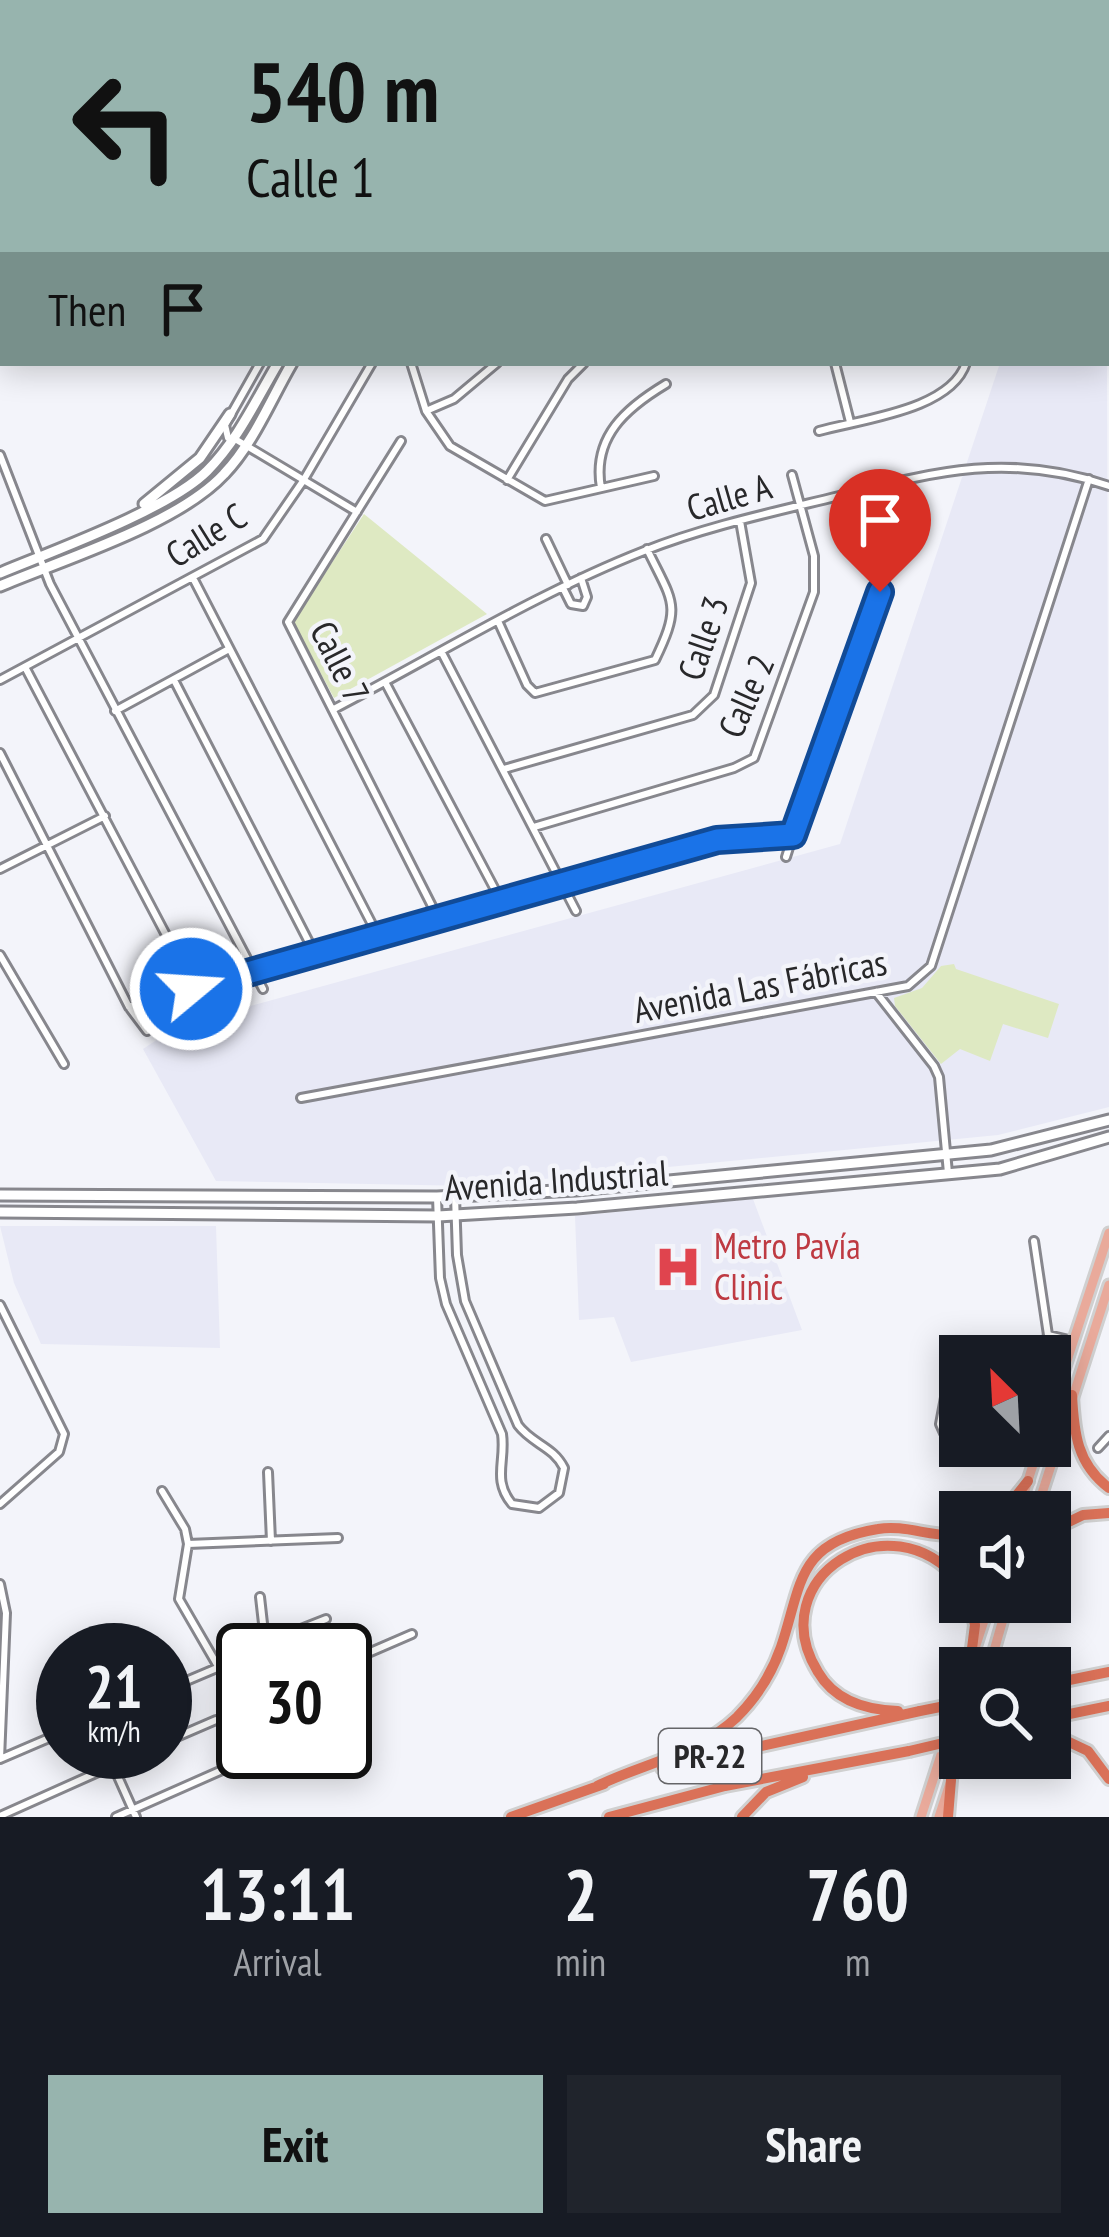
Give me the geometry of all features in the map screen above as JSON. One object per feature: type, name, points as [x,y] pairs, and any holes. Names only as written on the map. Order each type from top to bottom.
[{"type":"highway","points":[[1072,1395],[1084,1462],[1109,1488]]},
{"type":"highway","points":[[1019,1491],[1028,1480]]},
{"type":"highway","points":[[1071,1521],[1109,1513]]},
{"type":"highway","points":[[597,1786],[684,1752],[739,1715],[774,1665],[800,1580],[812,1561],[832,1545],[887,1528],[939,1536]]},
{"type":"highway","points":[[917,1712],[860,1706],[822,1679],[805,1639],[808,1602],[823,1574],[866,1547],[887,1544],[926,1551],[939,1563]]},
{"type":"highway","points":[[1071,1680],[1109,1669]]},
{"type":"highway","name":"PR-22","points":[[511,1817],[676,1764],[939,1706]]},
{"type":"highway","points":[[1071,1714],[1109,1706]]},
{"type":"highway","points":[[1071,1743],[1088,1751],[1109,1780]]},
{"type":"highway","name":"PR-22","points":[[609,1817],[707,1791],[939,1744]]},
{"type":"highway","points":[[742,1817],[766,1792],[844,1762]]},
{"type":"highway","points":[[948,1817],[951,1780]]},
{"type":"main road","points":[[1071,1347],[1109,1232]]},
{"type":"main road","points":[[1042,1491],[1109,1285]]},
{"type":"main road","points":[[1025,1491],[1032,1467]]},
{"type":"main road","points":[[921,1817],[939,1763]]},
{"type":"main road","points":[[938,1817],[951,1780]]},
{"type":"street","points":[[134,514],[200,458],[258,366]]},
{"type":"street","points":[[0,586],[193,500],[227,472],[277,366]]},
{"type":"street","points":[[0,572],[134,514],[205,474],[240,442],[290,366]]},
{"type":"street","name":"Calle C","points":[[0,680],[263,539],[370,366]]},
{"type":"street","points":[[412,366],[426,411],[450,446],[545,500],[655,476]]},
{"type":"street","points":[[426,411],[454,399],[493,366]]},
{"type":"street","points":[[506,481],[568,379],[581,366]]},
{"type":"street","points":[[836,366],[850,422]]},
{"type":"street","points":[[819,431],[914,406],[953,387],[964,366]]},
{"type":"street","points":[[601,488],[597,463],[614,428],[632,404],[666,384]]},
{"type":"street","points":[[230,414],[224,431],[228,438],[357,512]]},
{"type":"street","name":"Calle 7","points":[[401,441],[288,622],[438,918]]},
{"type":"street","points":[[0,455],[43,568],[77,638],[263,988]]},
{"type":"street","name":"Calle A","points":[[334,710],[581,578],[647,550],[740,520],[975,466],[1031,467],[1109,486]]},
{"type":"street","points":[[792,475],[800,506]]},
{"type":"street","name":"Avenida Las Fábricas","points":[[302,1098],[908,986],[931,966],[1089,479]]},
{"type":"street","points":[[786,856],[880,592],[881,563],[861,490]]},
{"type":"street","name":"Calle 2","points":[[534,827],[754,758],[814,592],[814,556],[800,506]]},
{"type":"street","name":"Calle 3","points":[[504,769],[693,715],[707,706],[751,583],[740,520]]},
{"type":"street","points":[[546,539],[565,586]]},
{"type":"street","points":[[498,621],[535,693],[655,660],[671,625],[673,604],[647,550]]},
{"type":"street","points":[[193,578],[377,934]]},
{"type":"street","name":"Calle A","points":[[565,586],[571,604],[583,606],[587,596],[581,578]]},
{"type":"street","points":[[115,711],[229,649]]},
{"type":"street","points":[[442,652],[576,910]]},
{"type":"street","points":[[25,667],[191,989]]},
{"type":"street","points":[[174,680],[314,952]]},
{"type":"street","points":[[385,682],[501,901]]},
{"type":"street","points":[[0,753],[146,1031]]},
{"type":"street","points":[[0,869],[105,816]]},
{"type":"street","points":[[129,1006],[717,840],[793,835]]},
{"type":"street","points":[[0,955],[64,1064]]},
{"type":"street","points":[[876,992],[939,1077],[948,1173]]},
{"type":"street","name":"Avenida Industrial","points":[[0,1195],[437,1197],[576,1190],[946,1155],[1013,1146],[1109,1120]]},
{"type":"street","name":"Avenida Industrial","points":[[0,1212],[457,1215],[1000,1168],[1109,1137]]},
{"type":"street","points":[[227,1216],[229,1196]]},
{"type":"street","points":[[437,1197],[440,1279],[446,1304],[502,1434],[502,1492],[512,1504],[539,1508],[560,1493],[564,1468],[549,1447],[526,1436],[518,1425],[472,1321],[460,1282],[455,1196]]},
{"type":"street","points":[[1034,1241],[1048,1335]]},
{"type":"street","points":[[0,1305],[64,1434],[59,1452],[0,1504]]},
{"type":"street","points":[[1098,1448],[1109,1436]]},
{"type":"street","points":[[268,1472],[271,1540]]},
{"type":"street","points":[[162,1491],[185,1529],[188,1544],[179,1599],[216,1663]]},
{"type":"street","points":[[188,1544],[338,1538]]},
{"type":"street","points":[[0,1584],[6,1613],[0,1759],[36,1744]]},
{"type":"street","points":[[260,1597],[262,1623]]},
{"type":"street","points":[[317,1623],[326,1619]]},
{"type":"street","points":[[372,1651],[412,1634]]},
{"type":"street","points":[[192,1730],[216,1720]]},
{"type":"street","points":[[116,1817],[135,1813],[216,1773]]},
{"type":"street","points":[[0,1816],[82,1779]]},
{"type":"street","points":[[119,1779],[135,1813]]},
{"type":"shaded area","points":[[999,366],[1107,366],[1109,1107],[998,1135],[472,1186],[216,1181],[143,1049],[178,1026],[840,844]]},
{"type":"shaded area","name":"Metro Pavía Clinic","points":[[753,1199],[802,1330],[631,1362],[614,1317],[579,1320],[575,1216]]},
{"type":"shaded area","points":[[0,1226],[216,1226],[220,1348],[41,1344],[14,1283]]},
{"type":"green space","points":[[364,514],[487,614],[334,698],[293,622]]},
{"type":"green space","points":[[954,964],[956,969],[1059,1004],[1048,1038],[1003,1024],[990,1061],[960,1049],[941,1064],[895,1006],[894,998],[922,988],[941,966]]},
{"type":"place","name":"Metro Pavía Clinic","points":[[678,1267]]},
{"type":"route","points":[[191,989],[717,840],[793,835],[880,592]]}]
